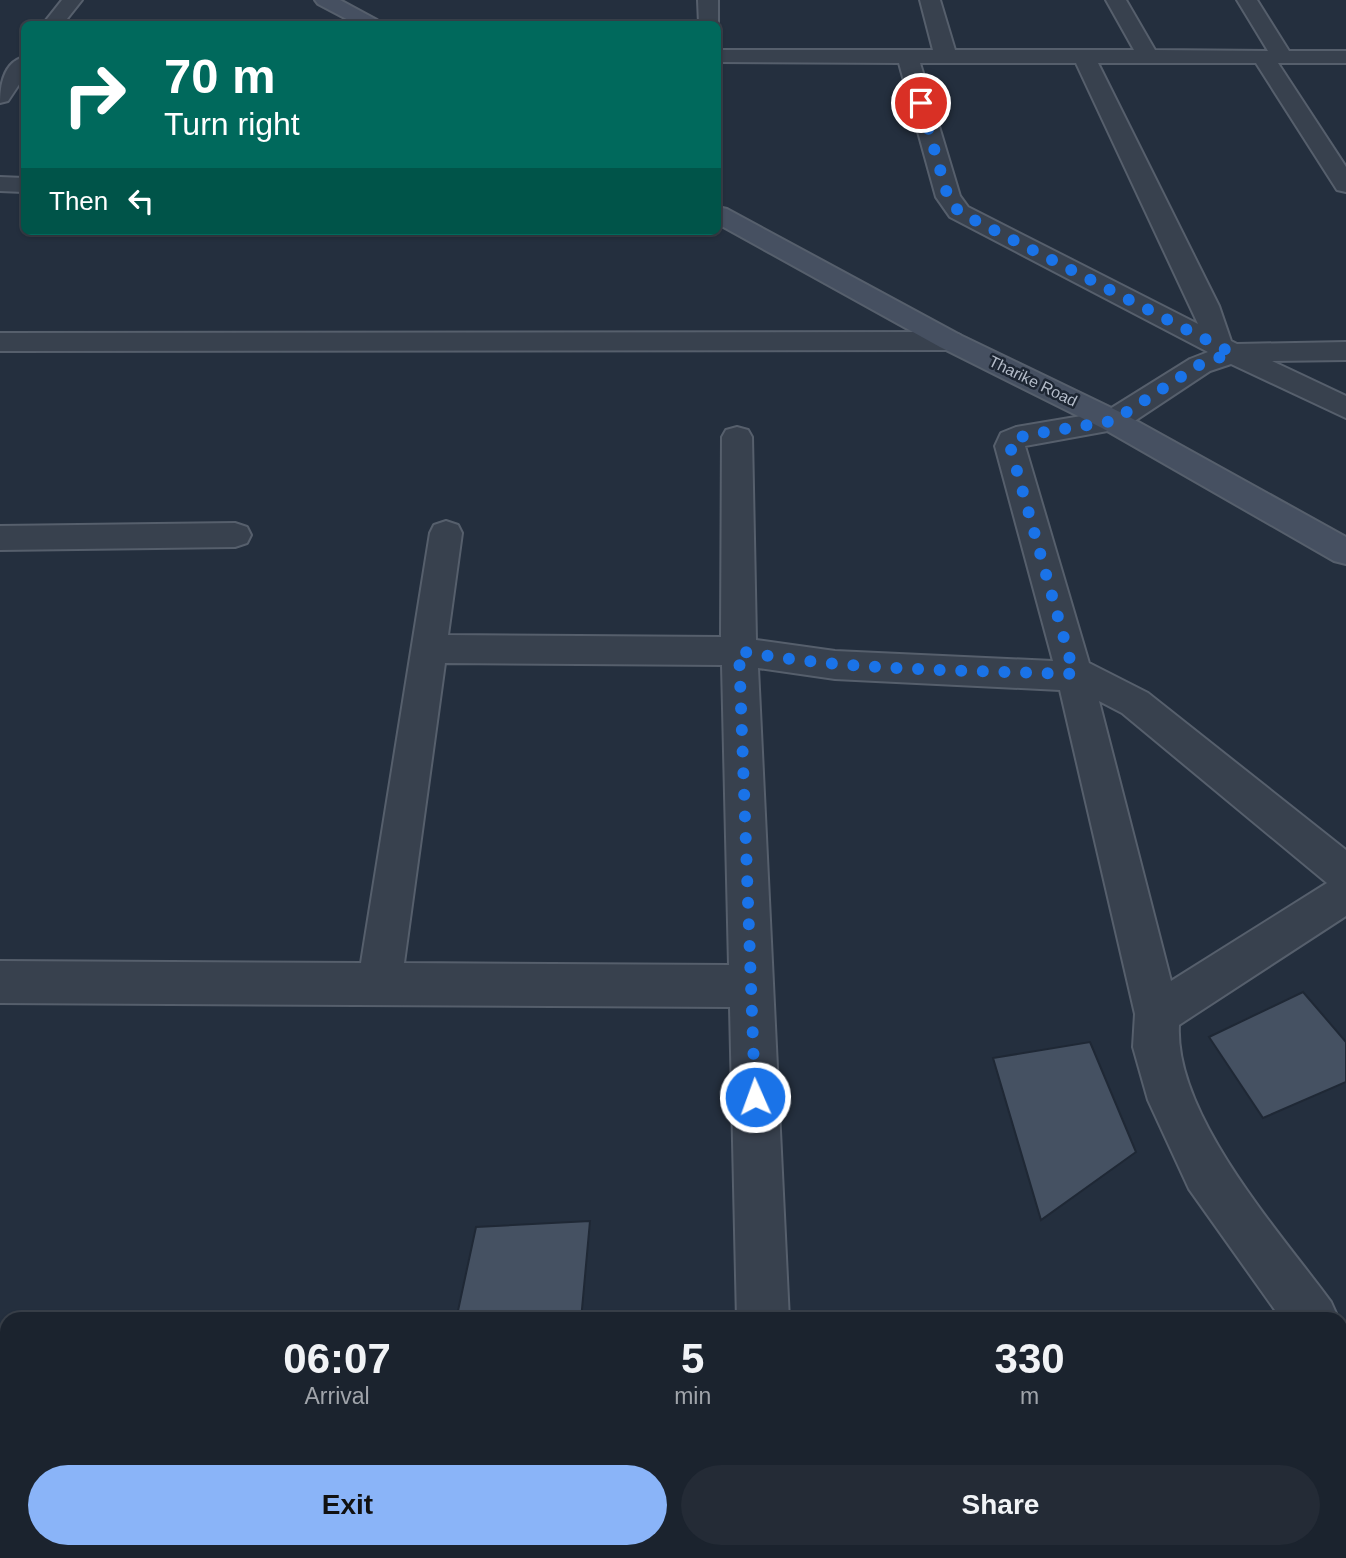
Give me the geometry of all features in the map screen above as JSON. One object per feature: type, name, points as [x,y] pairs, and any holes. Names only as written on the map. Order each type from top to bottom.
[{"type":"street","points":[[55,21],[72,0]]},
{"type":"street","points":[[325,0],[364,21]]},
{"type":"street","points":[[708,0],[709,21]]},
{"type":"street","points":[[930,0],[946,57]]},
{"type":"street","points":[[1116,0],[1148,57]]},
{"type":"street","points":[[1247,0],[1273,57],[1346,185]]},
{"type":"street","points":[[721,56],[1346,57]]},
{"type":"street","points":[[908,57],[948,197],[959,212],[1346,408]]},
{"type":"street","points":[[1084,57],[1225,349]]},
{"type":"street","points":[[0,96],[15,67]]},
{"type":"street","points":[[0,184],[21,185]]},
{"type":"street","name":"Tharike Road","points":[[721,216],[950,341],[1113,421],[1346,552]]},
{"type":"street","points":[[0,342],[950,341]]},
{"type":"street","points":[[1307,1312],[1206,1172],[1171,1100],[1155,1047],[1157,1014],[1074,674],[1010,446],[1012,440],[1027,435],[1113,421],[1225,349],[1346,351]]},
{"type":"street","points":[[737,437],[739,651],[763,1312]]},
{"type":"street","points":[[379,984],[446,533]]},
{"type":"street","points":[[0,538],[235,535]]},
{"type":"street","points":[[428,649],[739,651],[835,665],[1074,674],[1102,684],[1135,703],[1346,874]]},
{"type":"street","points":[[1157,1014],[1346,892]]},
{"type":"street","points":[[0,982],[751,986]]},
{"type":"building","points":[[1303,992],[1346,1042],[1346,1082],[1263,1118],[1209,1037]]},
{"type":"building","points":[[1090,1042],[1136,1152],[1041,1220],[993,1058]]},
{"type":"building","points":[[590,1221],[582,1312],[458,1312],[476,1227]]},
{"type":"route","points":[[755,1097],[739,651],[835,665],[1074,674],[1010,446],[1012,440],[1027,435],[1113,421],[1199,365],[1232,353],[965,217],[948,197],[921,103]]}]
